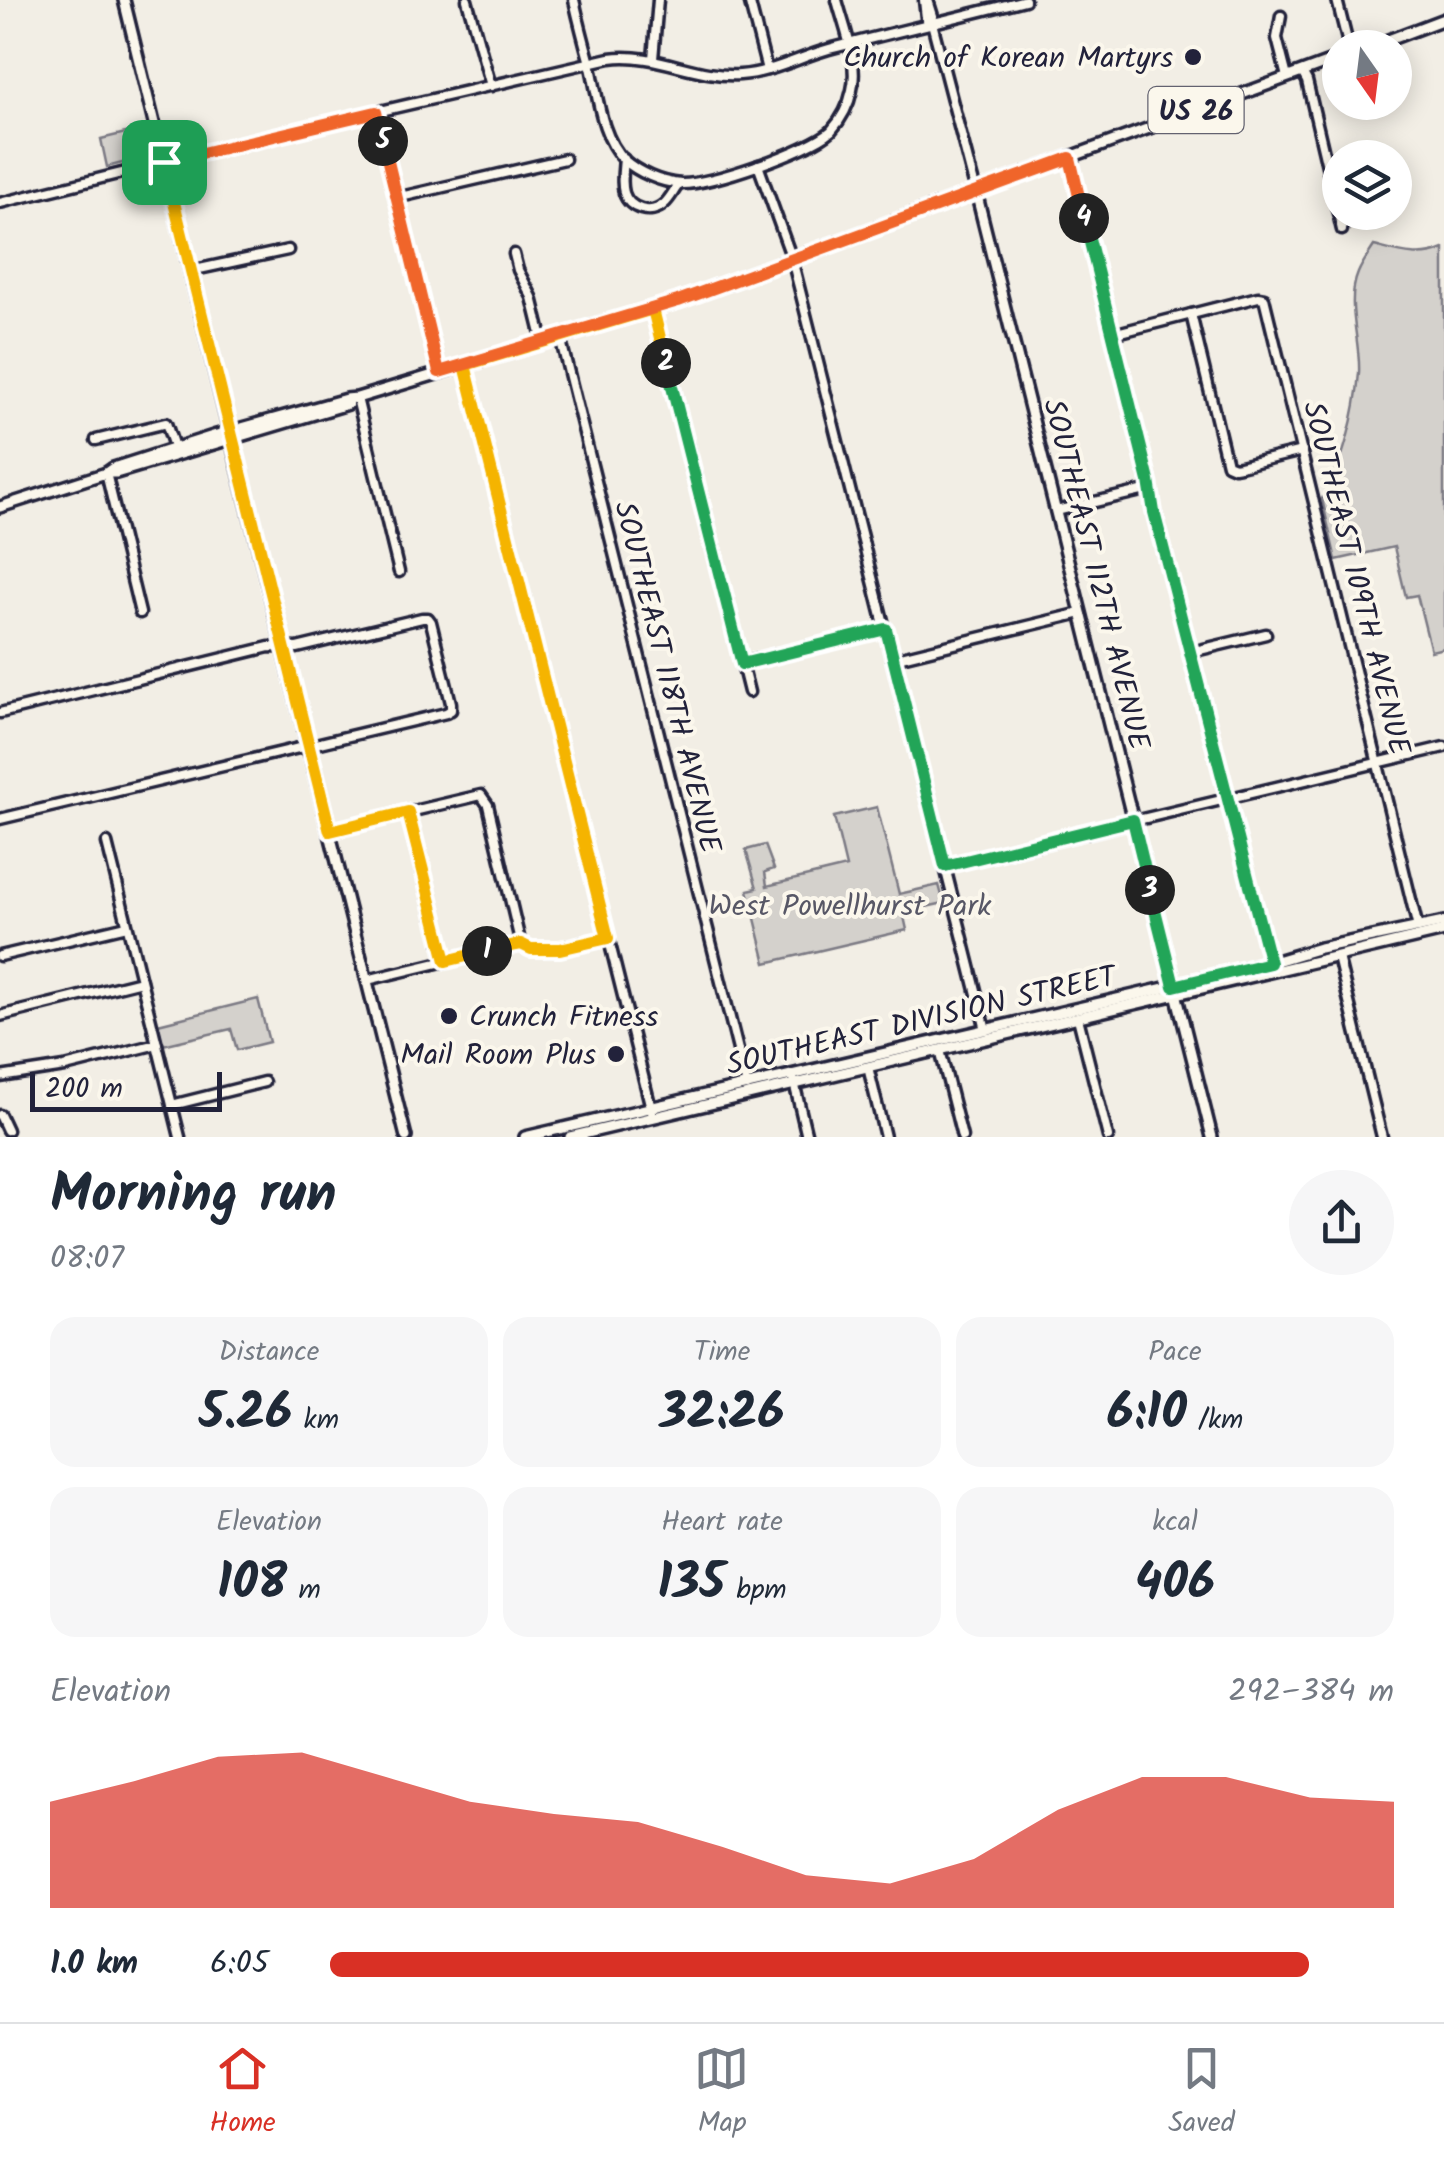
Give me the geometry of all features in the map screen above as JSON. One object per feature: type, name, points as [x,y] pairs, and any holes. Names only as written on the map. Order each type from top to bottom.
[{"type":"main road","points":[[124,0],[406,1137]]},
{"type":"main road","points":[[1412,31],[1444,19]]},
{"type":"main road","name":"US 26","points":[[106,473],[116,474],[346,399],[653,309],[1322,65]]},
{"type":"main road","name":"SOUTHEAST 112TH AVENUE","points":[[976,192],[1212,1137]]},
{"type":"main road","name":"US 26","points":[[0,507],[174,447],[230,435]]},
{"type":"main road","name":"SOUTHEAST DIVISION STREET","points":[[570,1137],[708,1095],[868,1067],[1078,1018],[1320,948],[1444,922]]},
{"type":"main road","points":[[1410,940],[1418,928]]},
{"type":"main road","name":"SOUTHEAST DIVISION STREET","points":[[525,1137],[652,1113],[677,1112],[986,1030],[1338,957],[1444,931]]},
{"type":"main road","points":[[1338,957],[1340,950],[1376,937]]},
{"type":"main road","points":[[677,1112],[682,1105],[708,1095]]},
{"type":"street","points":[[467,0],[491,86]]},
{"type":"street","points":[[574,0],[608,136],[624,159],[646,175],[678,184],[702,183],[819,140],[840,119],[852,90],[852,60],[837,0]]},
{"type":"street","points":[[653,59],[658,0]]},
{"type":"street","points":[[750,0],[767,70]]},
{"type":"street","name":"SOUTHEAST 112TH AVENUE","points":[[926,0],[926,18],[932,23],[976,192]]},
{"type":"street","points":[[0,203],[590,63],[624,57],[653,59],[716,74],[740,75],[1025,0]]},
{"type":"street","points":[[1337,0],[1344,30]]},
{"type":"street","points":[[1281,16],[1277,38],[1287,77]]},
{"type":"street","points":[[1302,72],[1322,147]]},
{"type":"street","points":[[376,112],[439,372]]},
{"type":"street","points":[[1070,158],[1154,512],[1270,963]]},
{"type":"street","points":[[396,198],[565,159]]},
{"type":"street","points":[[624,159],[625,196],[641,210],[664,205],[678,184]]},
{"type":"street","points":[[758,164],[792,259],[986,1030]]},
{"type":"street","points":[[190,271],[288,250]]},
{"type":"street","points":[[514,254],[532,297],[543,342]]},
{"type":"street","name":"SOUTHEAST 109TH AVENUE","points":[[1191,314],[1264,298],[1418,928]]},
{"type":"street","points":[[653,309],[749,692]]},
{"type":"street","points":[[1113,334],[1191,314],[1229,466],[1302,451]]},
{"type":"street","name":"SOUTHEAST 118TH AVENUE","points":[[560,338],[747,1086]]},
{"type":"street","points":[[465,365],[652,1113]]},
{"type":"street","points":[[357,398],[399,572]]},
{"type":"street","points":[[96,440],[166,423],[174,447]]},
{"type":"street","points":[[106,473],[140,612]]},
{"type":"street","points":[[1056,511],[1150,489]]},
{"type":"street","points":[[893,659],[1082,613]]},
{"type":"street","points":[[0,713],[269,648],[296,648],[422,618],[432,622],[451,710],[0,819]]},
{"type":"street","points":[[742,664],[886,629]]},
{"type":"street","points":[[1190,652],[1266,634]]},
{"type":"street","points":[[945,866],[1444,747]]},
{"type":"street","points":[[330,831],[481,794],[488,804],[521,944]]},
{"type":"street","points":[[408,812],[446,961]]},
{"type":"street","points":[[106,843],[180,1137]]},
{"type":"street","points":[[0,956],[127,926]]},
{"type":"street","points":[[366,980],[521,944],[551,950],[608,938]]},
{"type":"street","points":[[1338,957],[1382,1137]]},
{"type":"street","points":[[0,1016],[141,981]]},
{"type":"street","points":[[1078,1018],[1108,1137]]},
{"type":"street","points":[[0,1077],[65,1067],[157,1044]]},
{"type":"street","points":[[940,1050],[962,1137]]},
{"type":"street","points":[[868,1067],[885,1137]]},
{"type":"street","points":[[794,1080],[808,1137]]},
{"type":"street","points":[[172,1104],[264,1082]]},
{"type":"street","points":[[0,1116],[7,1130]]},
{"type":"green space","points":[[142,129],[149,156],[107,167],[101,139]]},
{"type":"green space","points":[[1374,246],[1418,254],[1444,249],[1444,648],[1431,651],[1417,595],[1406,597],[1394,547],[1336,560],[1322,499],[1336,471],[1352,421],[1359,373],[1354,285]]},
{"type":"green space","name":"West Powellhurst Park","points":[[877,807],[899,894],[939,885],[944,903],[903,912],[907,930],[766,963],[748,890],[757,888],[746,850],[765,845],[774,869],[765,872],[767,886],[846,867],[834,817]]},
{"type":"green space","points":[[258,999],[269,1042],[237,1050],[231,1029],[163,1045],[158,1024]]},
{"type":"place","name":"Church of Korean Martyrs","points":[[1193,57]]},
{"type":"place","name":"Crunch Fitness","points":[[449,1016]]},
{"type":"place","name":"Mail Room Plus","points":[[616,1054]]},
{"type":"route","points":[[376,112],[439,372],[678,301],[1070,158],[1154,512],[1270,963],[1174,986],[1133,820],[945,866],[886,629],[742,664],[653,309],[560,338],[465,365],[608,938],[551,950],[521,944],[446,961],[408,812],[330,831],[164,162],[376,112]]}]
